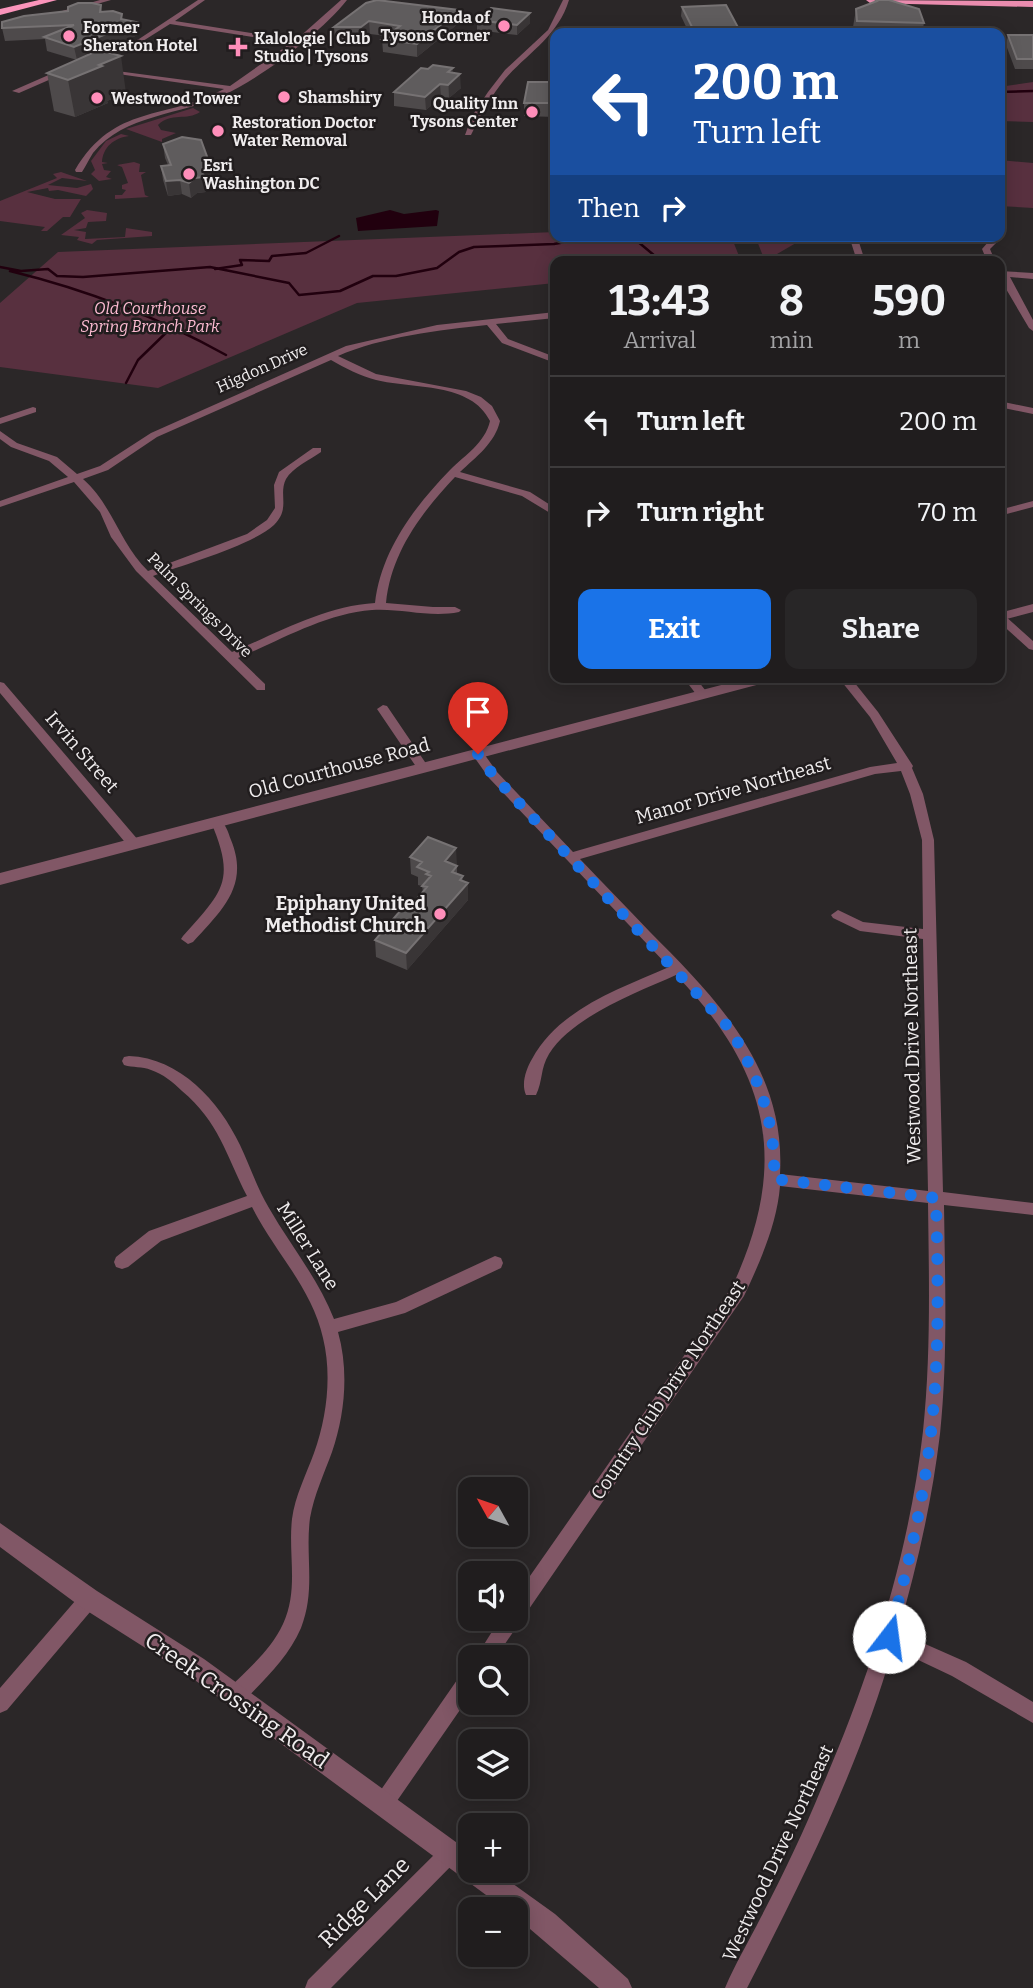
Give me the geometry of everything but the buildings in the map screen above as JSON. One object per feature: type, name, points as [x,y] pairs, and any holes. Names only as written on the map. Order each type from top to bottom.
[{"type":"highway","points":[[870,0],[1033,4]]},
{"type":"highway","points":[[0,14],[48,1]]},
{"type":"street","points":[[37,19],[108,0]]},
{"type":"street","points":[[202,0],[137,43],[90,65],[232,88]]},
{"type":"street","points":[[79,170],[94,145],[115,130],[232,88],[331,16],[344,0]]},
{"type":"street","points":[[555,28],[566,0]]},
{"type":"street","points":[[170,22],[295,42]]},
{"type":"street","points":[[468,133],[481,108],[505,76],[550,33]]},
{"type":"street","points":[[16,92],[78,66]]},
{"type":"street","points":[[989,256],[986,249],[992,243]]},
{"type":"street","points":[[1005,274],[1033,276]]},
{"type":"street","points":[[1005,279],[1033,328]]},
{"type":"street","name":"Higdon Drive","points":[[0,504],[113,463],[154,435],[330,355],[404,334],[550,316]]},
{"type":"street","points":[[489,322],[505,341],[550,358]]},
{"type":"street","points":[[330,355],[365,374],[464,393],[490,408],[495,421],[491,434],[453,473],[413,522],[385,574],[380,606]]},
{"type":"street","points":[[1005,405],[1033,411]]},
{"type":"street","points":[[0,421],[33,410]]},
{"type":"street","name":"Palm Springs Drive","points":[[0,434],[14,445],[53,460],[76,478],[96,499],[125,551],[146,575],[261,687]]},
{"type":"street","points":[[146,575],[263,529],[280,508],[279,485],[283,474],[317,450]]},
{"type":"street","points":[[453,473],[526,494],[550,510]]},
{"type":"street","points":[[1005,511],[1033,504]]},
{"type":"street","points":[[230,657],[335,615],[380,606],[431,612],[455,610]]},
{"type":"street","points":[[1005,615],[1033,608]]},
{"type":"street","points":[[1005,622],[1033,647]]},
{"type":"street","points":[[694,683],[703,695]]},
{"type":"street","name":"Old Courthouse Road","points":[[0,879],[748,683]]},
{"type":"street","name":"Westwood Drive Northeast","points":[[736,1988],[827,1805],[857,1733],[889,1637],[917,1523],[929,1449],[938,1324],[928,841],[924,814],[907,766],[886,727],[850,683]]},
{"type":"street","name":"Irvin Street","points":[[0,686],[134,845]]},
{"type":"street","points":[[383,709],[423,768]]},
{"type":"street","name":"Country Club Drive Northeast","points":[[478,754],[493,775],[677,969],[730,1029],[760,1084],[773,1135],[774,1179],[764,1235],[738,1291],[528,1595]]},
{"type":"street","name":"Manor Drive Northeast","points":[[570,857],[874,770],[907,766]]},
{"type":"street","points":[[188,939],[216,906],[232,879],[231,853],[217,822]]},
{"type":"street","points":[[838,915],[860,926],[931,935]]},
{"type":"street","points":[[531,1091],[533,1066],[539,1054],[568,1025],[677,969]]},
{"type":"street","name":"Miller Lane","points":[[129,1061],[153,1063],[165,1069],[216,1113],[271,1228],[307,1278],[329,1327],[334,1352],[332,1414],[326,1444],[304,1502],[300,1525],[303,1576],[299,1606],[280,1648],[235,1696]]},
{"type":"street","points":[[774,1179],[1033,1209]]},
{"type":"street","points":[[122,1262],[155,1236],[256,1199]]},
{"type":"street","points":[[329,1327],[399,1308],[495,1263]]},
{"type":"street","name":"Creek Crossing Road","points":[[0,1534],[89,1599],[235,1696],[458,1859]]},
{"type":"street","points":[[0,1703],[89,1599]]},
{"type":"street","points":[[889,1637],[959,1669],[1033,1713]]},
{"type":"street","points":[[383,1804],[458,1696]]},
{"type":"street","name":"Ridge Lane","points":[[316,1988],[450,1853]]},
{"type":"street","name":"Creek Crossing Road","points":[[490,1883],[546,1923],[619,1988]]},
{"type":"green space","points":[[1033,82],[1033,122],[1005,121],[1005,86]]},
{"type":"green space","points":[[193,108],[200,112],[168,119],[158,125],[161,130],[176,133],[162,139],[162,142],[126,129]]},
{"type":"green space","points":[[121,134],[129,136],[110,144],[102,162],[108,163],[102,164],[104,170],[111,171],[106,177],[112,179],[99,181],[91,174],[95,170],[91,161],[106,141]]},
{"type":"green space","points":[[1005,161],[1033,163],[1033,208],[1005,206]]},
{"type":"green space","points":[[134,162],[140,164],[139,172],[146,172],[141,175],[145,195],[149,197],[115,199],[115,195],[122,195],[126,190],[122,189],[122,185],[128,183],[122,167],[117,165]]},
{"type":"green space","points":[[61,172],[87,181],[62,178],[48,185],[77,188],[91,184],[93,189],[86,196],[58,190],[49,191],[48,188],[27,192],[55,199],[81,199],[70,217],[63,217],[47,231],[41,231],[45,227],[0,221],[0,201],[57,178],[53,174]]},
{"type":"green space","points":[[87,210],[107,213],[106,221],[88,222],[86,228],[74,230],[86,232],[85,239],[125,237],[126,228],[152,232],[152,236],[97,240],[92,244],[77,240],[79,237],[61,235],[85,218],[81,213]]},
{"type":"green space","name":"Old Courthouse Spring Branch Park","points":[[550,232],[550,242],[733,242],[739,256],[550,256],[550,284],[357,303],[158,388],[0,367],[0,303],[58,252]]},
{"type":"green space","points":[[757,242],[798,242],[774,256],[763,256]]},
{"type":"shaded area","points":[[390,210],[404,214],[439,211],[437,226],[358,231],[356,218]]},
{"type":"waterway","points":[[1005,92],[1033,91]]},
{"type":"waterway","points":[[218,269],[242,265],[240,260],[269,261],[272,256],[306,253],[339,236]]},
{"type":"waterway","points":[[218,269],[289,283],[299,295],[340,291],[373,276],[396,276],[437,268],[459,252],[474,247],[566,242]]},
{"type":"waterway","points":[[638,242],[655,256]]},
{"type":"waterway","points":[[0,267],[21,271],[48,269],[57,276],[83,277],[218,269]]},
{"type":"waterway","points":[[10,271],[67,287],[172,327]]},
{"type":"waterway","points":[[126,383],[138,360],[172,327]]},
{"type":"waterway","points":[[172,327],[226,355]]},
{"type":"place","name":"Honda of Tysons Corner","points":[[504,26]]},
{"type":"place","name":"Former Sheraton Hotel","points":[[69,36]]},
{"type":"place","name":"Kalologie | Club Studio | Tysons","points":[[238,47]]},
{"type":"place","name":"Shamshiry","points":[[284,97]]},
{"type":"place","name":"Westwood Tower","points":[[97,98]]},
{"type":"place","name":"Quality Inn Tysons Center","points":[[532,112]]},
{"type":"place","name":"Restoration Doctor Water Removal","points":[[218,131]]},
{"type":"place","name":"Esri Washington DC","points":[[189,174]]},
{"type":"place","name":"Epiphany United Methodist Church","points":[[440,914]]},
{"type":"route","points":[[478,754],[493,775],[695,988],[730,1029],[760,1084],[773,1135],[774,1179],[936,1198],[938,1311],[936,1376],[929,1449],[917,1523],[889,1637]]}]
